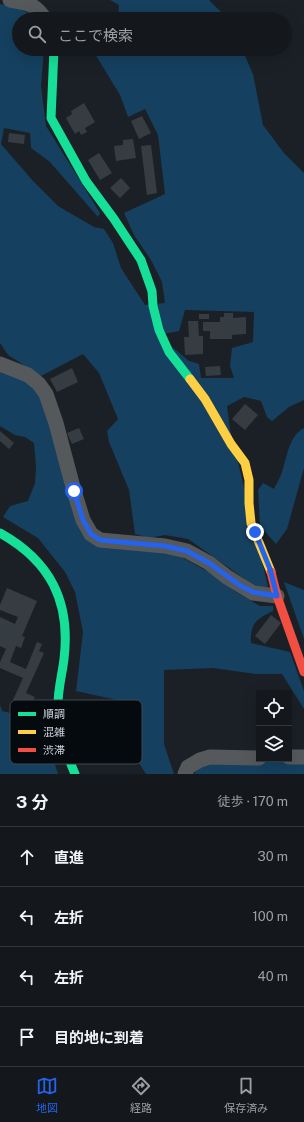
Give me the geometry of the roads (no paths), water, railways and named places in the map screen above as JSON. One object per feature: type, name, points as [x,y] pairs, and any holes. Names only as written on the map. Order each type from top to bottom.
[{"type":"street","points":[[10,0],[33,5],[40,12]]},
{"type":"street","points":[[54,56],[51,118],[86,181],[114,219],[141,260],[152,291],[153,306],[159,330],[169,352],[204,399],[231,444],[245,463],[249,480],[251,523],[270,569],[277,596],[304,672]]},
{"type":"street","points":[[0,364],[28,375],[39,384],[46,394],[56,423],[83,520],[91,534],[100,540],[165,546],[187,551],[209,563],[241,586],[253,592],[277,596]]},
{"type":"street","points":[[0,534],[22,547],[38,561],[49,576],[57,593],[65,627],[65,651],[59,700]]},
{"type":"street","points":[[185,774],[188,766],[210,757],[256,758]]},
{"type":"street","points":[[292,758],[304,757]]},
{"type":"street","points":[[71,764],[75,774]]}]
